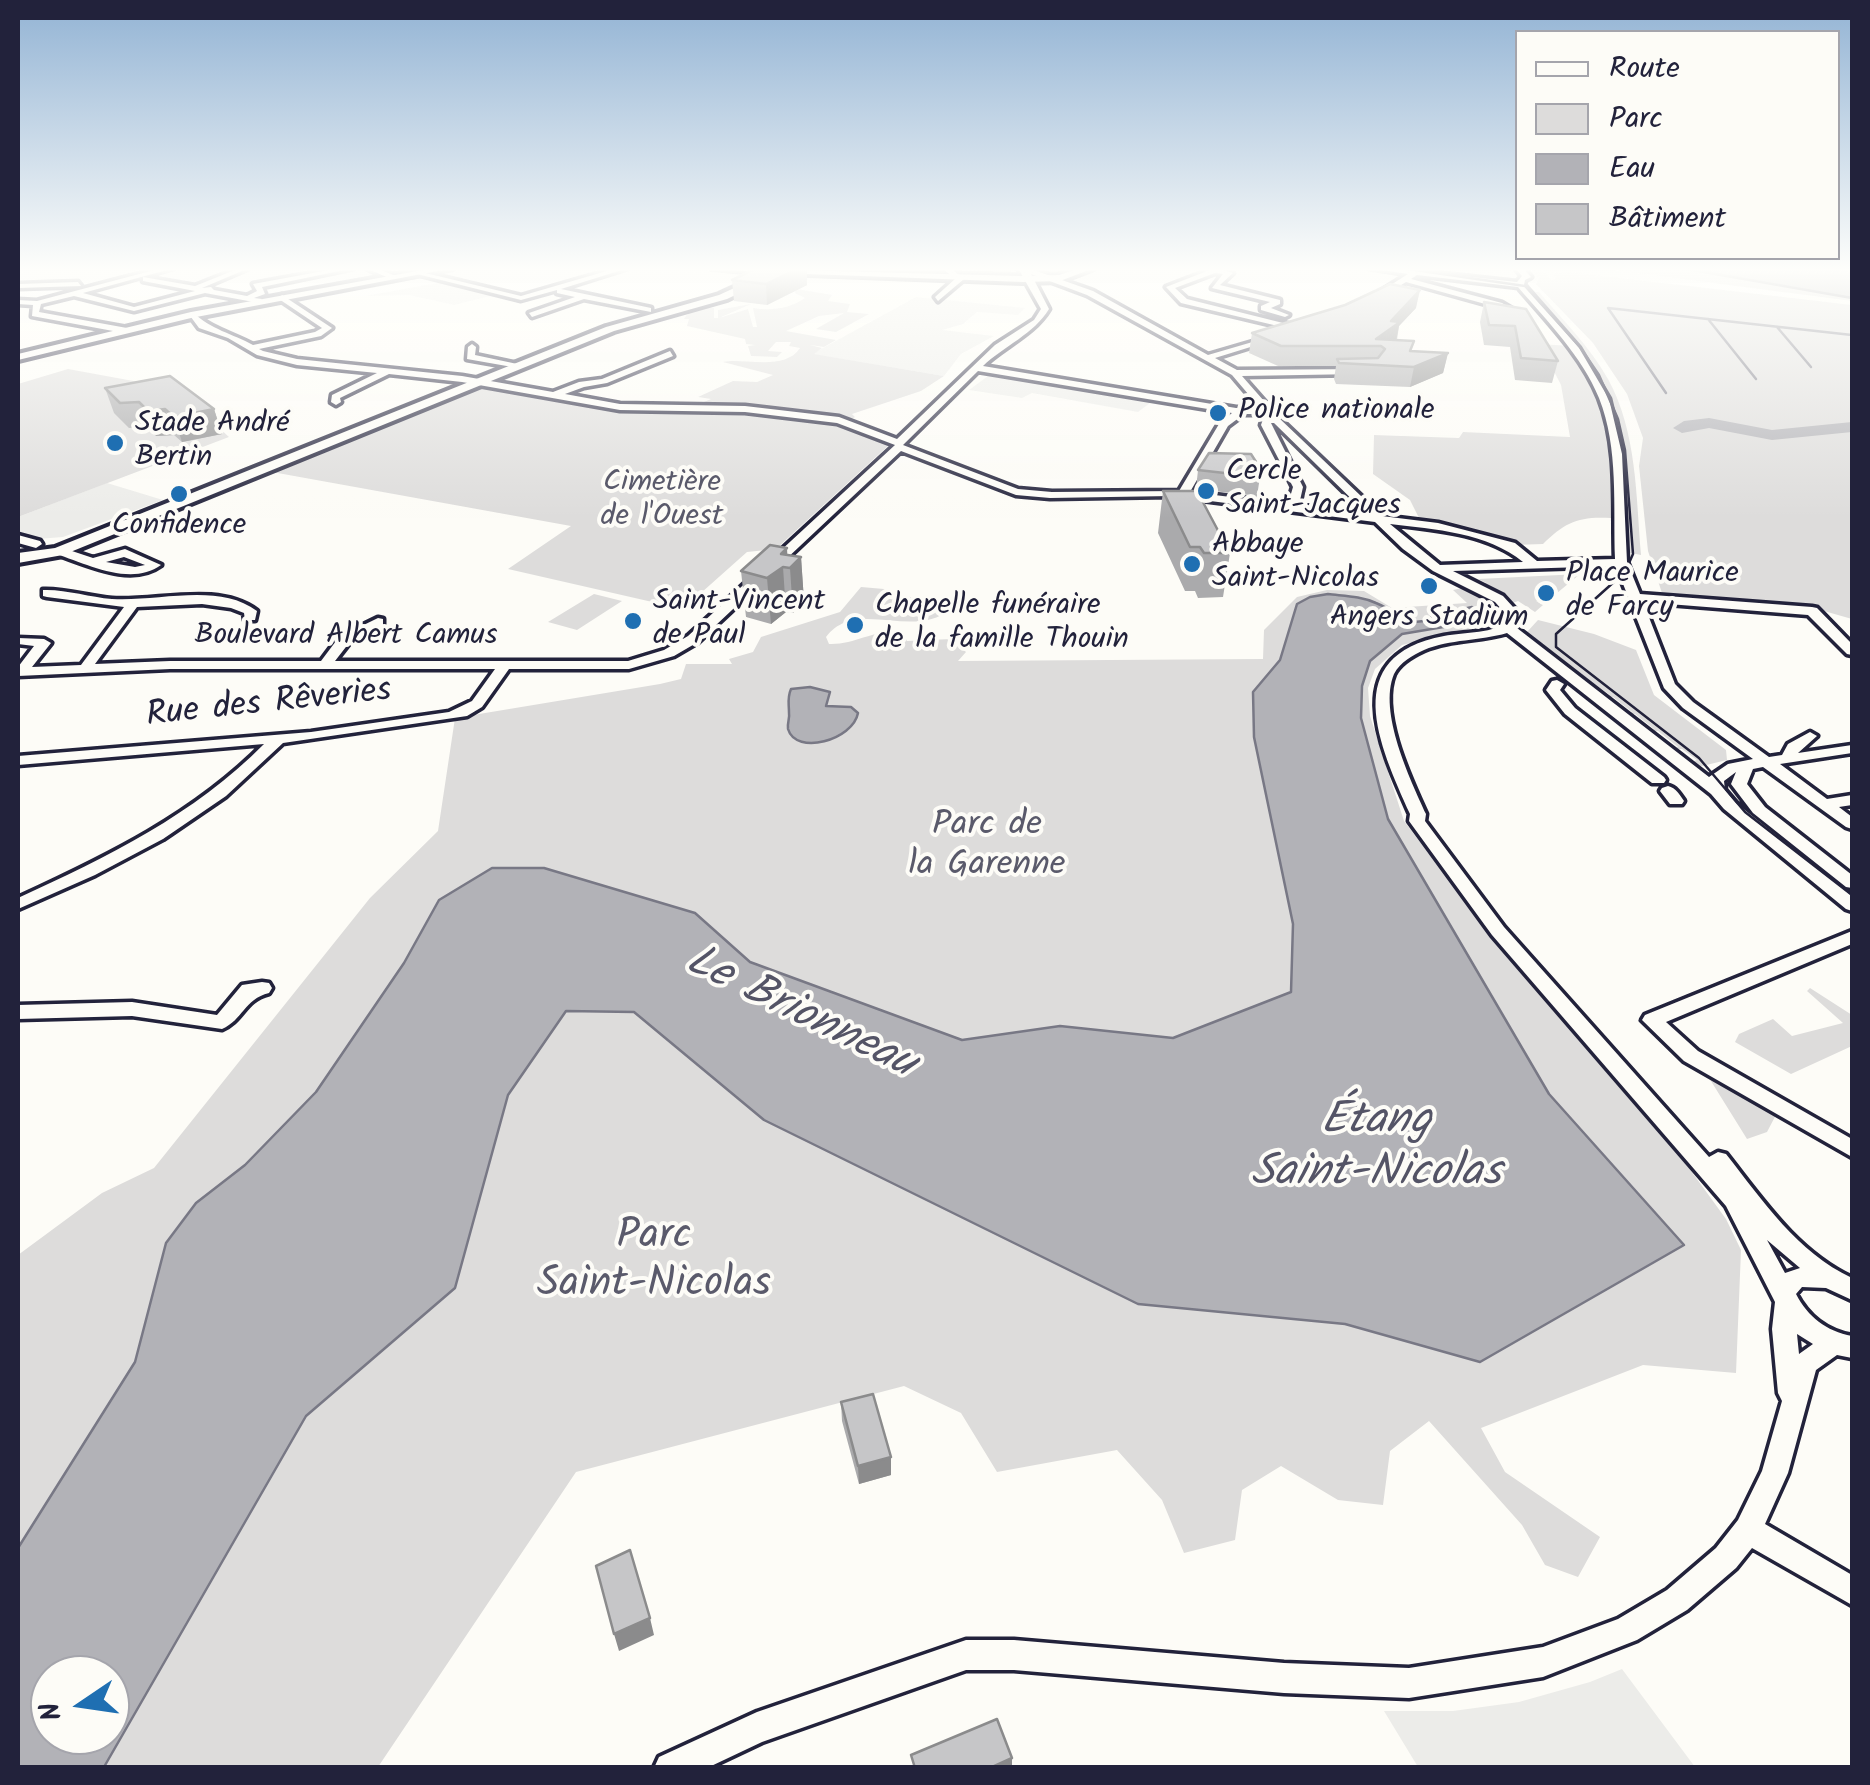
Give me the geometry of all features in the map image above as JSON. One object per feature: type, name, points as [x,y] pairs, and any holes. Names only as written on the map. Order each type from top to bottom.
[{"type":"main road","points":[[18,358],[43,351]]},
{"type":"main road","points":[[28,555],[62,546],[546,351]]},
{"type":"street","points":[[261,351],[297,362],[470,381],[620,407],[745,409],[839,420],[1016,492],[1183,494],[1438,526],[1507,544],[1520,550],[1533,564]]},
{"type":"street","points":[[470,351],[470,357],[514,364]]},
{"type":"street","points":[[670,673],[664,655],[693,639],[994,351]]},
{"type":"street","points":[[1199,351],[1235,374],[1377,519],[1437,568],[1504,602],[1517,616],[1517,623],[1509,628],[1423,646],[1406,654],[1386,674],[1387,723],[1422,832],[1498,931],[1734,1200],[1798,1322],[1843,1345]]},
{"type":"street","points":[[1210,357],[1228,351]]},
{"type":"street","points":[[1575,351],[1589,369],[1609,413],[1617,454],[1621,562],[1673,692],[1852,824]]},
{"type":"street","points":[[554,396],[670,354]]},
{"type":"street","points":[[977,368],[1272,416]]},
{"type":"street","points":[[336,402],[335,397],[386,372]]},
{"type":"street","points":[[1235,374],[1374,372]]},
{"type":"street","points":[[1122,392],[1157,383]]},
{"type":"street","points":[[1183,494],[1224,424],[1240,412]]},
{"type":"street","points":[[1272,416],[1266,424],[1298,486],[1293,508]]},
{"type":"street","points":[[18,539],[28,555]]},
{"type":"street","points":[[62,546],[96,562]]},
{"type":"street","points":[[1437,568],[1621,562]]},
{"type":"street","points":[[46,593],[134,603],[176,599],[241,606],[250,611],[250,617]]},
{"type":"street","points":[[1636,598],[1807,610],[1820,614],[1852,651]]},
{"type":"street","points":[[86,666],[134,603]]},
{"type":"street","points":[[325,666],[344,640],[378,622]]},
{"type":"street","points":[[1509,628],[1691,771],[1717,785],[1730,806],[1852,905]]},
{"type":"street","name":"Boulevard Albert Camus","points":[[19,672],[44,643],[23,641]]},
{"type":"street","points":[[1525,642],[1546,678],[1557,684]]},
{"type":"street","name":"Boulevard Albert Camus","points":[[19,672],[86,666],[603,668],[664,655]]},
{"type":"street","name":"Rue des Rêveries","points":[[18,760],[276,739],[467,712],[480,704],[504,667]]},
{"type":"street","points":[[1579,683],[1552,687],[1570,711],[1662,786]]},
{"type":"street","points":[[1788,759],[1793,748],[1810,736]]},
{"type":"street","points":[[18,904],[94,871],[171,830],[207,804],[276,739]]},
{"type":"street","points":[[1717,785],[1733,767],[1852,748]]},
{"type":"street","points":[[1747,764],[1738,779],[1747,796],[1852,883]]},
{"type":"street","points":[[1824,804],[1852,800]]},
{"type":"street","points":[[1852,938],[1652,1020],[1691,1056],[1852,1149]]},
{"type":"street","points":[[18,1012],[132,1009],[222,1022],[249,990],[262,988]]},
{"type":"street","points":[[1597,1041],[1696,1134],[1780,1240],[1842,1284]]},
{"type":"street","points":[[1791,1407],[1784,1328],[1788,1282],[1798,1277],[1842,1284]]},
{"type":"street","points":[[670,1768],[756,1728],[966,1655],[1014,1655],[1284,1678],[1409,1683],[1542,1662],[1626,1630],[1677,1600],[1726,1558],[1748,1530],[1775,1473],[1804,1364],[1843,1345]]},
{"type":"street","points":[[1748,1530],[1852,1590]]},
{"type":"shaded area","points":[[817,351],[966,351],[944,376],[812,354]]},
{"type":"shaded area","points":[[987,372],[1154,400],[1138,412],[1032,393],[1022,398],[969,390],[988,376]]},
{"type":"shaded area","points":[[107,483],[163,500],[63,537],[37,539],[18,548],[18,517]]},
{"type":"shaded area","points":[[1622,1669],[1695,1767],[1418,1767],[1384,1711],[1453,1711],[1519,1702]]},
{"type":"green space","points":[[750,351],[782,352],[777,357],[751,356]]},
{"type":"green space","points":[[797,351],[818,351],[814,354],[944,376],[921,391],[852,414],[855,417],[848,421],[750,407],[641,405],[701,403],[711,399],[698,397],[733,381],[757,382],[773,375],[723,362],[774,362]]},
{"type":"green space","points":[[1544,351],[1574,351],[1593,386],[1610,449],[1611,518],[1573,522],[1543,544],[1513,545],[1421,522],[1410,500],[1373,474],[1374,435],[1459,438],[1463,432],[1570,437],[1561,385]]},
{"type":"green space","points":[[1578,351],[1590,351],[1601,367],[1625,420],[1641,555],[1626,552],[1628,509],[1621,440],[1598,382]]},
{"type":"green space","points":[[1599,351],[1852,351],[1852,619],[1817,609],[1664,599],[1648,551],[1639,466],[1643,438],[1627,394]]},
{"type":"green space","name":"Stade André Bertin","points":[[68,369],[177,389],[229,437],[18,517],[18,384]]},
{"type":"green space","name":"Cimetière de l'Ouest","points":[[474,385],[617,409],[743,411],[835,422],[889,445],[776,549],[747,552],[683,609],[508,569],[571,526],[272,472]]},
{"type":"green space","points":[[1580,574],[1545,603],[1536,601],[1543,605],[1535,612],[1518,601],[1502,607],[1505,611],[1483,612],[1486,625],[1402,645],[1375,669],[1368,688],[1370,716],[1404,821],[1507,956],[1651,1124],[1662,1131],[1726,1219],[1741,1250],[1736,1373],[1643,1365],[1481,1428],[1505,1472],[1600,1537],[1578,1577],[1545,1565],[1522,1525],[1429,1421],[1390,1451],[1383,1505],[1338,1500],[1281,1466],[1242,1490],[1235,1540],[1184,1553],[1162,1500],[1117,1450],[997,1472],[961,1413],[904,1386],[576,1472],[378,1767],[104,1767],[111,1755],[130,1755],[130,1722],[306,1416],[455,1288],[508,1095],[566,1011],[634,1012],[764,1120],[1138,1304],[1345,1324],[1480,1362],[1683,1245],[1549,1094],[1389,820],[1361,718],[1362,686],[1370,661],[1406,632],[1370,601],[1345,598],[1297,604],[1280,660],[1253,692],[1258,756],[1293,924],[1291,993],[1173,1038],[1060,1026],[962,1040],[750,962],[695,913],[439,900],[404,963],[316,1092],[245,1165],[196,1203],[166,1243],[135,1362],[18,1548],[18,1255],[102,1193],[154,1168],[370,898],[438,831],[455,718],[660,684],[681,679],[686,664],[732,664],[729,659],[753,652],[761,637],[840,612],[861,587],[884,589],[950,609],[936,618],[920,621],[853,620],[826,637],[829,644],[902,631],[907,641],[952,639],[966,652],[958,661],[1263,659],[1264,630],[1297,597],[1327,590],[1364,591],[1392,608],[1467,603],[1453,590],[1486,583],[1478,579]]},
{"type":"green space","points":[[594,594],[622,601],[577,630],[548,622]]},
{"type":"green space","points":[[1538,620],[1594,634],[1636,650],[1654,695],[1726,750],[1727,760],[1698,767],[1691,762],[1697,760],[1682,749],[1670,749],[1678,747],[1658,731],[1649,732],[1654,729],[1635,714],[1624,714],[1632,712],[1613,697],[1605,699],[1610,695],[1592,682],[1583,683],[1588,679],[1571,666],[1561,666],[1568,664],[1546,647],[1537,647],[1543,645],[1527,632]]},
{"type":"green space","points":[[1810,988],[1852,1015],[1852,1046],[1791,1074],[1735,1042],[1739,1034],[1773,1019],[1792,1036],[1843,1023],[1807,991]]},
{"type":"green space","points":[[1701,1065],[1778,1111],[1767,1132],[1747,1139]]},
{"type":"water","name":"Étang Saint-Nicolas","points":[[1328,594],[1364,599],[1410,622],[1434,620],[1431,616],[1472,607],[1482,615],[1477,617],[1479,621],[1402,634],[1370,661],[1362,686],[1361,718],[1388,819],[1549,1094],[1684,1245],[1480,1362],[1345,1324],[1138,1304],[764,1120],[634,1012],[566,1011],[508,1095],[455,1288],[306,1416],[130,1722],[130,1655],[30,1655],[30,1755],[111,1755],[104,1767],[18,1767],[18,1548],[135,1362],[166,1243],[196,1203],[245,1165],[316,1092],[404,963],[439,900],[492,868],[544,868],[695,913],[750,962],[962,1040],[1060,1026],[1173,1038],[1291,992],[1293,924],[1254,737],[1253,692],[1280,660],[1297,604]]},
{"type":"water","points":[[810,687],[830,692],[826,706],[851,707],[858,713],[846,731],[812,743],[793,737],[788,729],[791,689]]},
{"type":"building","points":[[1383,351],[1448,353],[1414,367],[1339,363],[1337,359],[1378,358]]},
{"type":"building","points":[[1520,351],[1552,351],[1558,361],[1521,358]]},
{"type":"building","points":[[170,376],[214,409],[174,417],[165,409],[148,411],[139,402],[120,403],[105,388]]},
{"type":"building","points":[[1209,453],[1251,454],[1260,468],[1260,477],[1198,470]]},
{"type":"building","points":[[1163,491],[1197,491],[1230,553],[1204,553],[1200,547],[1190,547]]},
{"type":"building","points":[[770,545],[787,548],[781,554],[801,557],[790,568],[783,567],[767,578],[741,571]]},
{"type":"building","points":[[873,1394],[891,1457],[858,1466],[841,1402]]},
{"type":"building","points":[[630,1550],[650,1618],[614,1634],[596,1566]]},
{"type":"building","points":[[997,1719],[1012,1758],[990,1768],[915,1768],[911,1755]]},
{"type":"waterway","points":[[1638,351],[1666,393]]},
{"type":"waterway","points":[[1734,351],[1756,379]]},
{"type":"waterway","points":[[1798,351],[1811,367]]},
{"type":"waterway","name":"Le Brionneau","points":[[1682,428],[1709,423],[1772,435],[1852,427]]},
{"type":"tram line","points":[[1583,351],[1599,375],[1618,419],[1625,450],[1633,554],[1625,572],[1556,634],[1556,647],[1699,758],[1745,812],[1852,895]]},
{"type":"place","name":"Police nationale","points":[[1218,413]]},
{"type":"place","name":"Stade André Bertin","points":[[115,443]]},
{"type":"place","name":"Cercle Saint-Jacques","points":[[1206,491]]},
{"type":"place","name":"Confidence","points":[[179,494]]},
{"type":"place","name":"Abbaye Saint-Nicolas","points":[[1192,564]]},
{"type":"place","name":"Angers Stadium","points":[[1429,586]]},
{"type":"place","name":"Place Maurice de Farcy","points":[[1546,593]]},
{"type":"place","name":"Saint-Vincent de Paul","points":[[633,621]]},
{"type":"place","name":"Chapelle funéraire de la famille Thouin","points":[[855,625]]},
{"type":"park label","name":"Parc de la Garenne","points":[[987,848]]},
{"type":"park label","name":"Parc Saint-Nicolas","points":[[654,1264]]}]
